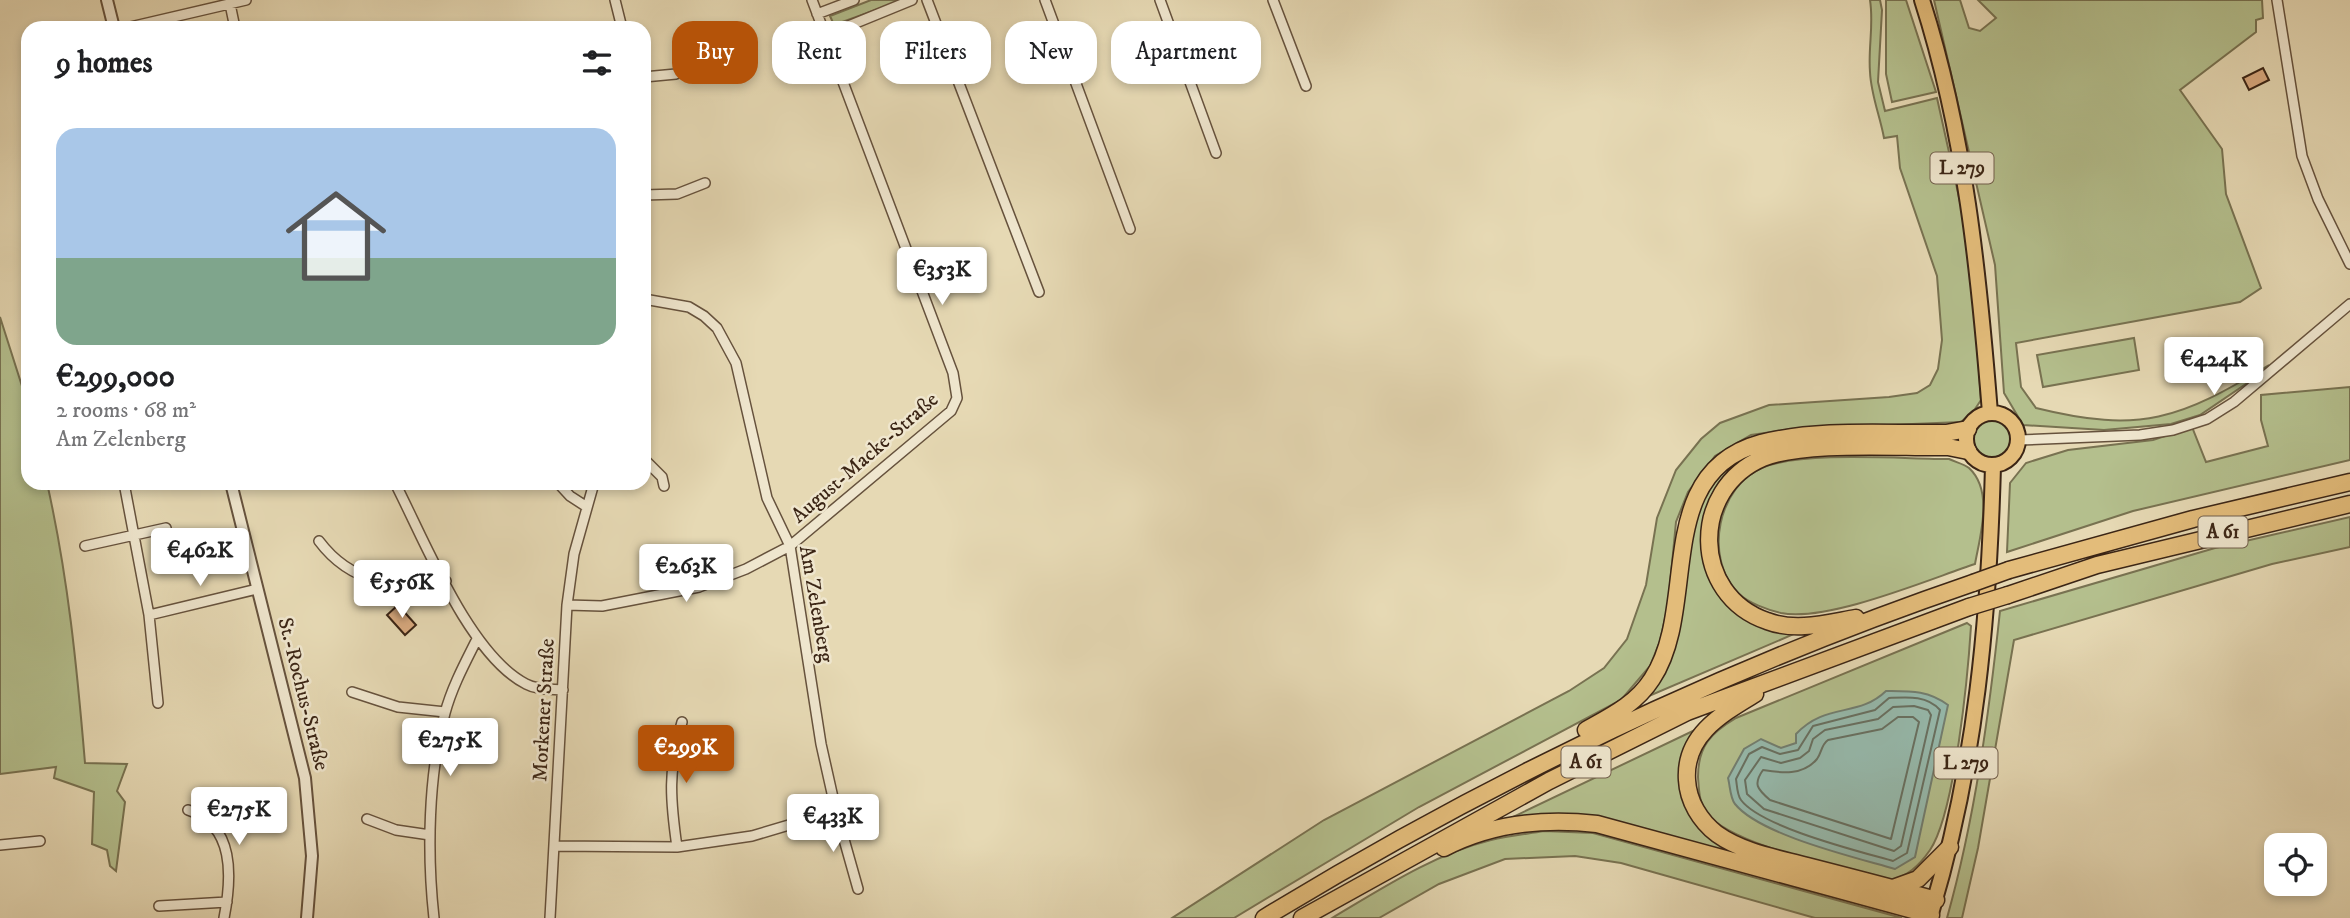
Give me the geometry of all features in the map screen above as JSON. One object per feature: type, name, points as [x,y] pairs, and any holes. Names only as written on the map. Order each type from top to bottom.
[{"type":"highway","points":[[1536,764],[1569,739],[1618,713],[1652,680],[1666,652],[1674,622],[1686,522],[1706,483],[1733,456],[1759,443],[1803,436],[1946,433],[1968,429]]},
{"type":"highway","points":[[1896,609],[1803,626],[1784,625],[1753,615],[1730,597],[1711,564],[1708,533],[1715,504],[1740,472],[1779,454],[1808,449],[1935,447],[1968,451]]},
{"type":"highway","name":"A 61","points":[[1264,918],[1368,855],[1536,764],[1678,698],[1896,609],[2009,570],[2193,519],[2350,482]]},
{"type":"highway","name":"A 61","points":[[1302,918],[1383,870],[1549,781],[1687,712],[1796,669],[1969,607],[2097,565],[2350,504]]},
{"type":"highway","points":[[1796,669],[1729,709],[1703,731],[1695,743],[1687,769],[1687,782],[1694,807],[1709,827],[1743,848],[1893,888],[1933,907]]},
{"type":"highway","points":[[1383,870],[1408,867],[1453,844],[1500,828],[1537,821],[1577,822],[1661,839],[1933,907]]},
{"type":"highway","points":[[1893,888],[1917,879],[1950,847]]},
{"type":"main road","name":"L 279","points":[[1922,0],[1952,113],[1968,197],[1980,294],[1990,413]]},
{"type":"main road","points":[[1990,413],[2007,417],[2017,431],[2018,440],[2014,455],[1993,466],[1978,462],[1968,451],[1968,429],[1976,418],[1990,413]]},
{"type":"main road","name":"L 279","points":[[1933,907],[1950,847],[1981,678],[1991,566],[1993,466]]},
{"type":"street","points":[[107,0],[112,21]]},
{"type":"street","points":[[156,21],[246,0]]},
{"type":"street","points":[[615,0],[620,21]]},
{"type":"street","name":"August-Macke-Straße","points":[[811,0],[819,21]]},
{"type":"street","points":[[817,14],[854,0]]},
{"type":"street","points":[[861,21],[912,0]]},
{"type":"street","points":[[927,0],[1039,292]]},
{"type":"street","points":[[1045,0],[1130,229]]},
{"type":"street","points":[[1160,0],[1216,153]]},
{"type":"street","points":[[1273,0],[1306,86]]},
{"type":"street","points":[[2277,0],[2302,156],[2318,199],[2350,264]]},
{"type":"street","points":[[230,4],[234,21]]},
{"type":"street","points":[[651,76],[672,74]]},
{"type":"street","name":"August-Macke-Straße","points":[[567,606],[603,606],[699,587],[746,569],[790,546],[951,411],[957,398],[953,373],[842,84]]},
{"type":"street","points":[[651,195],[677,194],[705,183]]},
{"type":"street","name":"Am Zelenberg","points":[[651,300],[688,307],[717,328],[736,363],[767,498],[790,546],[821,744],[858,889]]},
{"type":"street","points":[[2018,440],[2140,435],[2173,430],[2207,419],[2234,402],[2350,304]]},
{"type":"street","points":[[651,466],[662,477],[664,486]]},
{"type":"street","points":[[126,490],[149,615],[158,703]]},
{"type":"street","name":"St.-Rochus-Straße","points":[[233,490],[305,778],[312,856],[307,918]]},
{"type":"street","points":[[399,490],[477,639],[524,684],[538,689],[563,690]]},
{"type":"street","points":[[566,490],[587,507]]},
{"type":"street","name":"Morkener Straße","points":[[550,918],[567,606],[574,554],[592,490]]},
{"type":"street","points":[[85,546],[166,528]]},
{"type":"street","points":[[319,541],[329,554],[370,581],[411,586],[446,581]]},
{"type":"street","points":[[149,615],[257,589]]},
{"type":"street","points":[[434,918],[429,872],[430,835],[439,741],[445,712],[477,639]]},
{"type":"street","points":[[352,692],[398,707],[445,712]]},
{"type":"street","points":[[677,848],[670,801],[671,760],[682,722]]},
{"type":"street","points":[[188,810],[204,816],[218,828],[228,861],[224,918]]},
{"type":"street","points":[[554,846],[677,848],[752,836],[836,811]]},
{"type":"street","points":[[367,819],[396,830],[430,835]]},
{"type":"street","points":[[0,845],[40,841]]},
{"type":"street","points":[[159,906],[227,902]]},
{"type":"green space","points":[[871,0],[903,0],[845,21],[832,21],[830,16]]},
{"type":"green space","points":[[1870,0],[1880,0],[1882,10],[1878,82],[1885,111],[1937,98],[1970,247],[1981,400],[1973,412],[1961,422],[1791,429],[1751,435],[1715,456],[1688,492],[1676,522],[1668,605],[1660,641],[1650,666],[1621,700],[1419,807],[1234,918],[1172,918],[1324,820],[1569,691],[1604,668],[1627,639],[1646,585],[1657,518],[1676,470],[1701,439],[1720,423],[1769,405],[1889,397],[1917,393],[1930,385],[1938,369],[1942,340],[1937,276],[1900,168],[1897,136],[1884,138],[1874,97],[1870,63]]},
{"type":"green space","points":[[1886,0],[1906,0],[1936,92],[1892,102],[1886,74]]},
{"type":"green space","points":[[1934,0],[1960,0],[1969,28],[1980,31],[1996,18],[1978,0],[2262,0],[2263,18],[2256,20],[2256,32],[2180,90],[2222,149],[2226,194],[2261,288],[2240,302],[2016,343],[2021,387],[2036,408],[2104,420],[2132,420],[2184,409],[2210,398],[2269,365],[2265,371],[2200,415],[2171,424],[2104,430],[2023,425],[2004,393],[1995,265]]},
{"type":"green space","points":[[0,317],[21,383],[21,490],[48,490],[61,553],[79,692],[85,763],[127,764],[117,791],[125,802],[116,871],[110,866],[107,850],[92,844],[94,792],[54,778],[56,767],[0,774]]},
{"type":"green space","points":[[2134,338],[2139,370],[2043,387],[2037,355]]},
{"type":"green space","points":[[2350,387],[2350,460],[2133,511],[2007,552],[2010,483],[2026,463],[2068,450],[2153,440],[2192,427],[2206,462],[2268,446],[2261,420],[2261,395]]},
{"type":"green space","points":[[1993,416],[2009,423],[2016,439],[2009,455],[1993,462],[1977,455],[1970,439],[1977,423]]},
{"type":"green space","points":[[1770,446],[1743,473],[1714,510],[1702,534],[1702,550],[1709,578],[1726,602],[1749,620],[1794,634],[1649,696],[1655,684],[1686,546],[1705,496],[1716,479],[1728,468]]},
{"type":"green space","points":[[1828,457],[1949,459],[1969,468],[1981,489],[1982,527],[1975,564],[1878,598],[1850,606],[1801,614],[1781,613],[1753,603],[1742,597],[1727,578],[1721,561],[1719,542],[1726,505],[1748,476],[1764,467],[1782,462]]},
{"type":"green space","points":[[2350,517],[2350,547],[2272,564],[2014,640],[1978,848],[1962,918],[1947,918],[1966,842],[1980,766],[2000,611],[2215,548]]},
{"type":"green space","points":[[1967,623],[1971,626],[1967,676],[1959,742],[1947,806],[1930,850],[1912,870],[1888,881],[1819,863],[1739,835],[1719,825],[1707,813],[1699,791],[1700,757],[1713,735],[1727,724]]},
{"type":"green space","points":[[1697,729],[1687,807],[1759,858],[1515,816]]},
{"type":"green space","points":[[1544,831],[1593,833],[1902,918],[1815,918],[1621,863],[1575,856],[1505,859],[1439,884],[1379,918],[1332,918],[1408,873],[1449,854],[1491,840]]},
{"type":"water","points":[[1886,691],[1926,694],[1948,705],[1915,857],[1895,869],[1809,844],[1765,826],[1735,804],[1728,778],[1744,749],[1761,739],[1781,748],[1796,743],[1796,734],[1807,724],[1830,713],[1864,705]]},
{"type":"building","points":[[2263,68],[2269,80],[2249,90],[2243,78]]},
{"type":"building","points":[[398,605],[416,625],[405,635],[387,615]]}]
